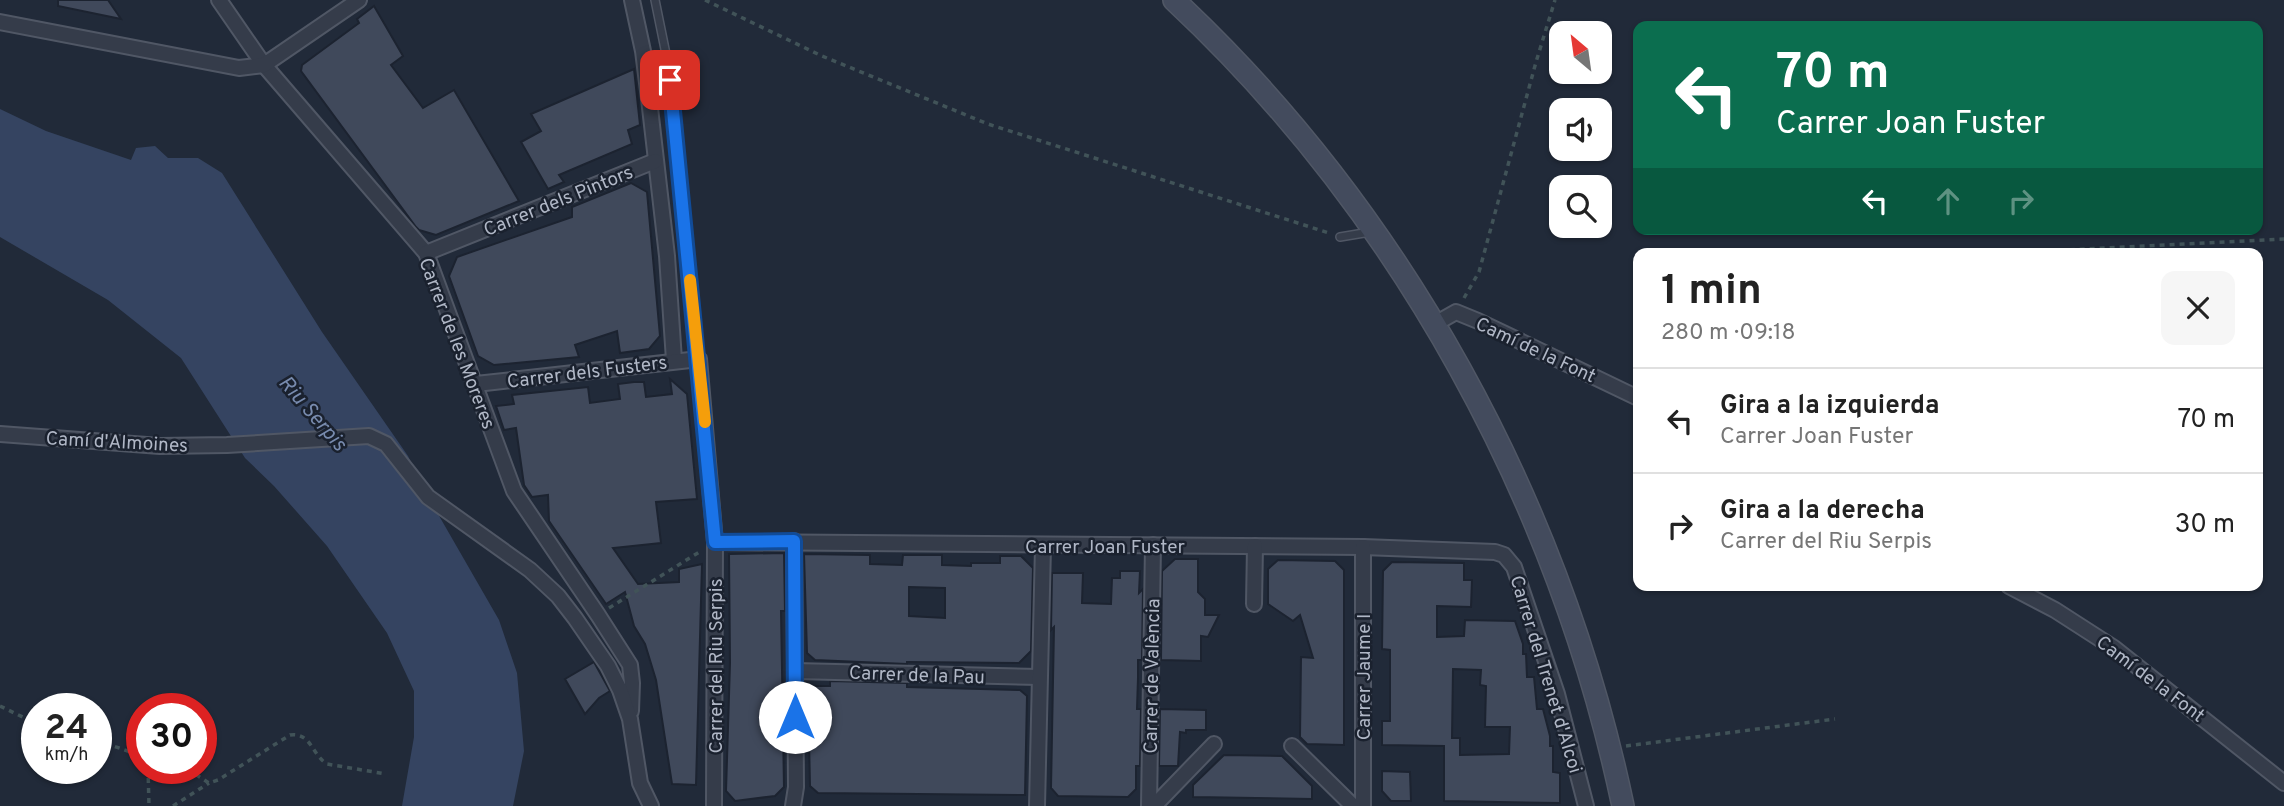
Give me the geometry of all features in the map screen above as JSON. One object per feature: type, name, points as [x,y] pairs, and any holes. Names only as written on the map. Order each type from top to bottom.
[{"type":"main road","points":[[1174,0],[1235,61],[1290,122],[1373,231],[1457,363],[1542,539],[1582,646],[1623,806]]},
{"type":"street","name":"Carrer de les Moreres","points":[[219,0],[264,65],[426,253],[514,491],[632,670],[631,719]]},
{"type":"street","points":[[0,22],[239,68],[264,65],[359,0]]},
{"type":"street","name":"Carrer dels Pintors","points":[[426,253],[655,162],[643,51],[632,0]]},
{"type":"street","points":[[655,162],[667,256],[674,360]]},
{"type":"street","name":"Camí de la Font","points":[[1433,325],[1456,312],[1633,396]]},
{"type":"street","name":"Carrer dels Fusters","points":[[476,384],[699,359]]},
{"type":"street","name":"Carrer del Riu Serpis","points":[[699,359],[715,542],[714,806]]},
{"type":"street","name":"Camí d'Almoines","points":[[0,434],[160,446],[369,436],[386,444],[428,497],[516,558],[558,596],[612,673],[631,719]]},
{"type":"street","points":[[793,806],[796,787],[794,541]]},
{"type":"street","name":"Carrer Joan Fuster","points":[[715,542],[1363,547],[1495,552]]},
{"type":"street","name":"Carrer de València","points":[[1149,806],[1153,545]]},
{"type":"street","points":[[1037,806],[1043,546]]},
{"type":"street","points":[[1254,604],[1255,546]]},
{"type":"street","name":"Carrer Jaume I","points":[[1363,547],[1363,806]]},
{"type":"street","name":"Carrer del Trenet d'Alcoi","points":[[1495,552],[1504,555],[1514,567],[1557,694],[1586,806]]},
{"type":"street","name":"Camí de la Font","points":[[2019,591],[2055,610],[2114,648],[2284,783]]},
{"type":"street","name":"Carrer de la Pau","points":[[795,671],[1039,677]]},
{"type":"street","points":[[631,719],[640,783],[651,806]]},
{"type":"street","points":[[1154,806],[1214,744]]},
{"type":"street","points":[[1292,746],[1353,806]]},
{"type":"lane","points":[[655,0],[668,64],[699,359]]},
{"type":"lane","points":[[1340,237],[1373,231]]},
{"type":"path","points":[[705,0],[822,56],[988,124],[1340,237]]},
{"type":"path","points":[[1456,312],[1479,272],[1555,0]]},
{"type":"path","points":[[2126,248],[2284,239]]},
{"type":"path","points":[[598,615],[715,542]]},
{"type":"path","points":[[0,706],[21,716]]},
{"type":"path","points":[[1610,748],[1835,719]]},
{"type":"path","points":[[217,780],[290,735],[298,734],[307,740],[319,760],[327,764],[386,774]]},
{"type":"path","points":[[148,784],[149,806]]},
{"type":"path","points":[[173,806],[207,784]]},
{"type":"water","name":"Riu Serpis","points":[[0,109],[46,131],[131,160],[136,148],[155,146],[168,158],[198,158],[222,173],[322,332],[408,456],[433,509],[499,620],[517,673],[524,751],[513,806],[402,806],[414,737],[414,691],[387,633],[327,546],[274,486],[245,458],[181,358],[108,300],[0,237]]},
{"type":"building","points":[[58,0],[108,0],[121,19],[58,6]]},
{"type":"building","points":[[374,6],[403,56],[391,65],[423,108],[454,90],[519,201],[436,235],[416,227],[301,71],[302,65],[359,23],[357,19]]},
{"type":"building","points":[[634,69],[640,125],[628,130],[632,144],[559,175],[564,182],[548,189],[521,142],[541,131],[531,114]]},
{"type":"building","points":[[631,183],[647,192],[660,336],[649,349],[620,353],[617,331],[575,345],[579,357],[494,365],[478,356],[449,276],[457,257],[572,217],[572,207]]},
{"type":"building","points":[[670,379],[687,394],[697,499],[656,502],[661,543],[613,548],[638,584],[679,582],[679,569],[702,564],[696,785],[672,784],[656,680],[645,644],[634,626],[625,592],[606,604],[549,521],[548,495],[532,497],[524,485],[516,428],[504,430],[496,406],[514,404],[512,395],[588,387],[590,403],[620,399],[618,384],[634,382],[644,382],[646,397],[672,394]]},
{"type":"building","points":[[784,553],[785,611],[781,611],[784,787],[775,796],[735,801],[726,791],[730,663],[729,554]]},
{"type":"building","points":[[804,554],[870,555],[870,564],[902,565],[903,555],[942,555],[942,565],[971,566],[971,563],[1000,563],[1000,556],[1021,556],[1033,568],[1031,651],[1019,663],[907,664],[815,660],[807,653]],"holes":[[[909,587],[945,588],[945,618],[909,616]]]},
{"type":"building","points":[[1175,559],[1198,559],[1198,592],[1205,599],[1205,615],[1219,615],[1208,637],[1201,636],[1201,661],[1161,660],[1162,571]]},
{"type":"building","points":[[1278,560],[1335,561],[1344,570],[1344,745],[1307,744],[1300,737],[1301,657],[1313,658],[1300,615],[1293,621],[1268,604],[1268,569]]},
{"type":"building","points":[[1392,562],[1464,563],[1464,580],[1472,580],[1471,607],[1437,606],[1437,637],[1464,636],[1465,620],[1515,621],[1523,644],[1523,654],[1526,654],[1527,677],[1534,677],[1537,709],[1543,709],[1550,746],[1553,746],[1553,772],[1560,773],[1560,803],[1444,801],[1444,746],[1382,745],[1382,721],[1390,721],[1390,650],[1382,649],[1383,571]],"holes":[[[1453,669],[1481,670],[1480,685],[1486,686],[1485,727],[1510,727],[1509,754],[1460,755],[1460,738],[1452,738]]]},
{"type":"building","points":[[1120,571],[1140,571],[1139,593],[1143,589],[1142,660],[1138,660],[1137,709],[1141,709],[1140,766],[1136,766],[1136,789],[1128,797],[1058,796],[1051,788],[1054,627],[1051,630],[1052,573],[1083,573],[1082,603],[1111,604],[1112,578],[1120,578]]},
{"type":"building","points":[[594,662],[610,691],[599,698],[585,714],[565,679]]},
{"type":"building","points":[[830,681],[907,683],[907,687],[1020,690],[1027,696],[1025,795],[818,793],[810,786],[808,693],[816,686],[830,686]]},
{"type":"building","points":[[1160,709],[1206,710],[1206,730],[1180,732],[1178,766],[1159,766]]},
{"type":"building","points":[[1224,755],[1282,756],[1312,786],[1312,799],[1193,797],[1193,785]]},
{"type":"building","points":[[1382,771],[1410,772],[1411,801],[1391,801],[1382,791]]},
{"type":"slow traffic","points":[[690,280],[705,422]]},
{"type":"route","points":[[670,80],[715,542],[794,541],[795,717]]}]
